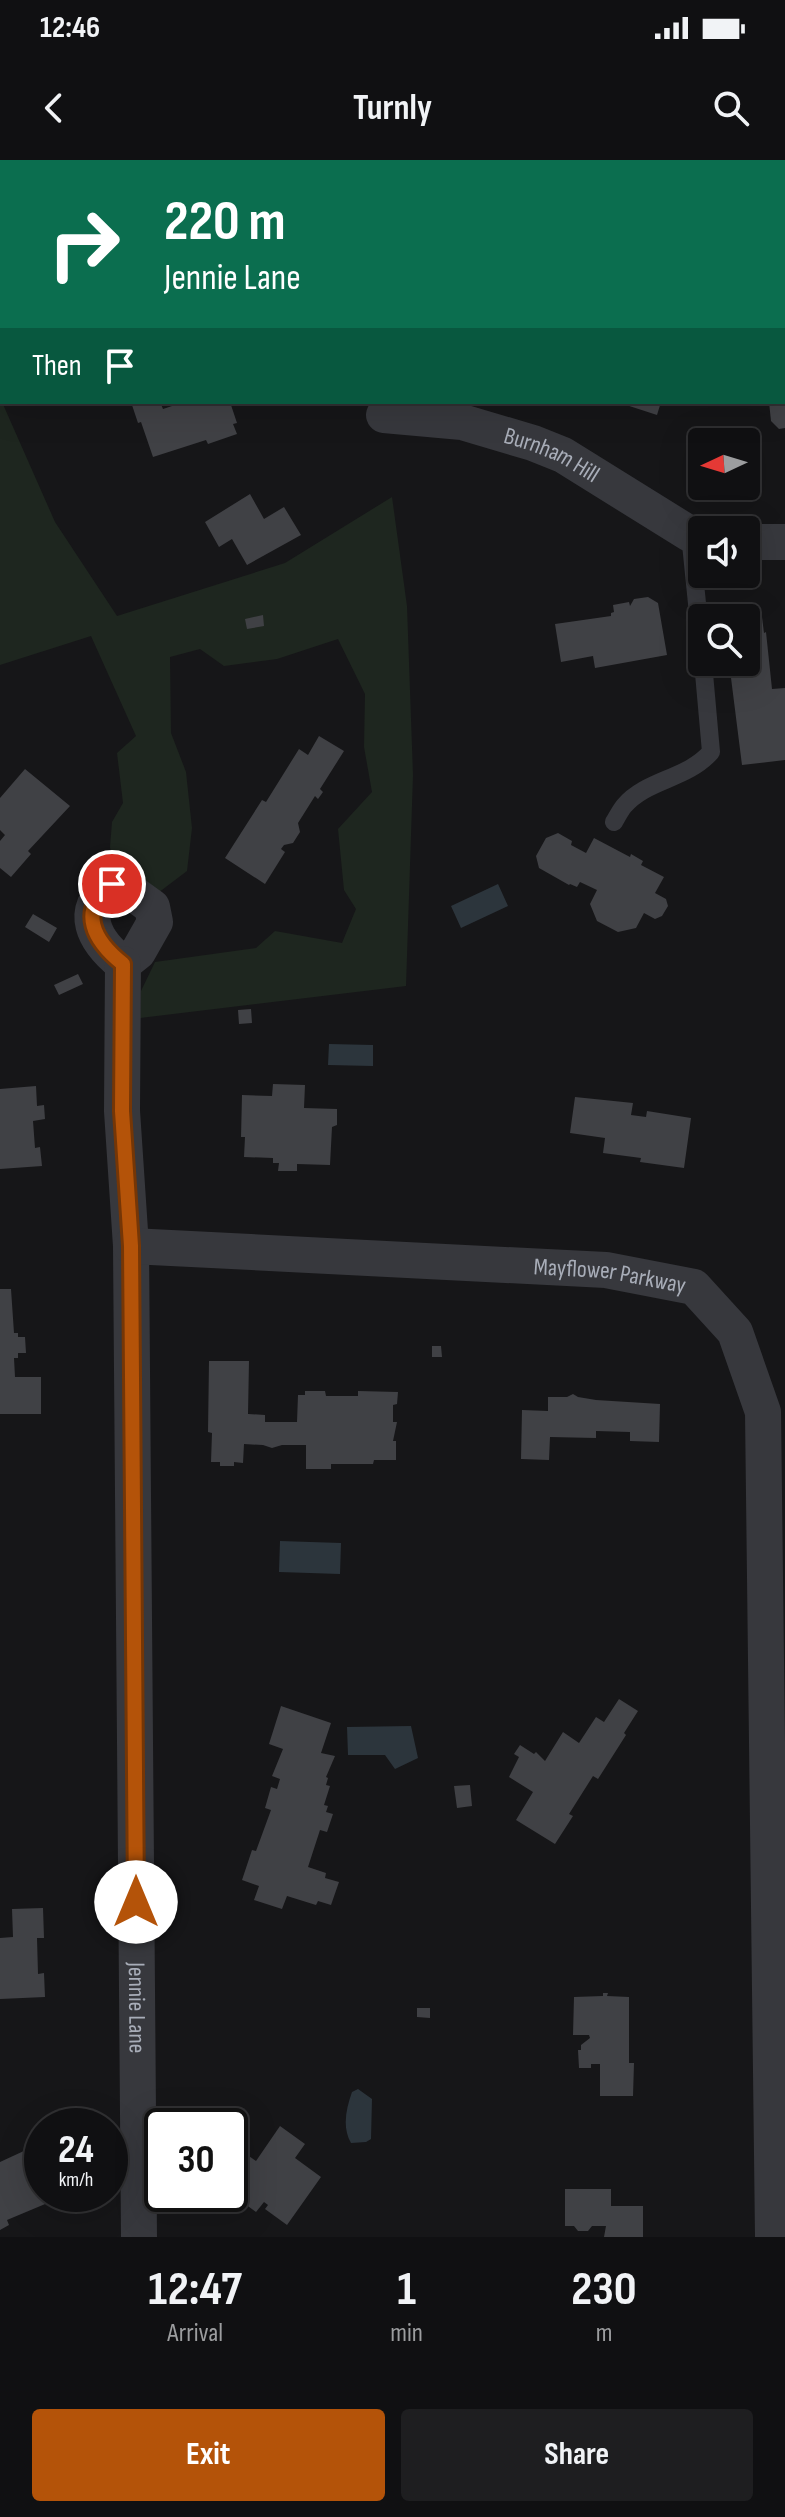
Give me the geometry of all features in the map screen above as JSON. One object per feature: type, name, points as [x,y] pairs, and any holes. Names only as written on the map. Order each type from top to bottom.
[{"type":"street","name":"Burnham Hill","points":[[384,415],[462,422],[533,443],[563,455],[688,530]]},
{"type":"street","points":[[760,542],[785,542]]},
{"type":"street","name":"Jennie Lane","points":[[123,964],[122,1111],[131,1246],[139,2237]]},
{"type":"street","name":"Mayflower Parkway","points":[[131,1246],[606,1270],[694,1287],[735,1332],[763,1412],[778,1971],[773,2237]]},
{"type":"lane","points":[[614,822],[625,805],[637,796],[653,785],[688,772],[711,752],[704,676]]},
{"type":"shaded area","points":[[0,404],[3,404],[55,522],[117,616],[285,563],[392,497],[407,606],[413,775],[406,986],[140,1018],[141,991],[155,962],[256,948],[275,931],[342,943],[356,909],[344,890],[338,829],[372,792],[364,747],[365,694],[338,639],[277,659],[224,666],[200,649],[170,657],[171,733],[186,772],[192,828],[187,871],[150,899],[115,872],[110,847],[112,822],[123,803],[117,753],[136,736],[91,636],[0,665]]},
{"type":"shaded area","points":[[498,884],[508,906],[461,928],[451,906]]},
{"type":"shaded area","points":[[329,1044],[373,1045],[373,1066],[328,1065]]},
{"type":"shaded area","points":[[280,1541],[341,1543],[340,1574],[279,1572]]},
{"type":"shaded area","points":[[411,1726],[418,1758],[395,1769],[385,1755],[348,1755],[347,1727]]},
{"type":"shaded area","points":[[358,2089],[372,2099],[371,2139],[351,2143],[346,2124],[347,2111],[352,2092]]},
{"type":"building","points":[[132,404],[161,404],[163,409],[178,404],[231,404],[237,434],[153,457],[141,422],[138,423]]},
{"type":"building","points":[[623,404],[660,404],[657,415]]},
{"type":"building","points":[[769,404],[785,404],[785,428],[779,429],[771,421]]},
{"type":"building","points":[[250,494],[264,519],[284,507],[301,535],[247,565],[232,539],[219,547],[205,522]]},
{"type":"building","points":[[648,597],[658,603],[667,655],[595,668],[593,656],[561,662],[555,624],[611,616],[613,605],[629,602],[630,606],[634,599]]},
{"type":"building","points":[[263,615],[264,626],[247,629],[245,619]]},
{"type":"building","points":[[760,617],[766,632],[772,689],[785,688],[785,760],[742,765],[731,676],[760,676]]},
{"type":"building","points":[[319,736],[344,751],[320,789],[323,792],[318,799],[315,796],[298,823],[300,832],[293,843],[281,849],[285,852],[265,884],[225,858],[262,800],[266,802],[299,749],[308,755]]},
{"type":"building","points":[[25,769],[70,806],[28,851],[31,854],[11,877],[0,868],[0,841],[5,835],[0,830],[0,798]]},
{"type":"building","points":[[558,833],[586,853],[594,838],[630,857],[631,854],[643,861],[641,865],[664,877],[655,893],[666,899],[668,906],[662,916],[655,919],[644,913],[636,928],[618,932],[597,921],[590,904],[597,890],[580,882],[577,887],[569,885],[539,868],[536,856],[546,838]]},
{"type":"building","points":[[33,914],[57,928],[49,942],[25,927]]},
{"type":"building","points":[[78,974],[83,984],[59,995],[54,985]]},
{"type":"building","points":[[251,1009],[252,1023],[239,1024],[238,1010]]},
{"type":"building","points":[[273,1084],[305,1085],[304,1108],[337,1109],[337,1125],[332,1127],[330,1165],[297,1164],[297,1171],[278,1171],[279,1163],[273,1163],[273,1158],[244,1157],[242,1095],[272,1096]]},
{"type":"building","points":[[36,1086],[37,1106],[44,1105],[45,1119],[33,1121],[35,1148],[40,1147],[42,1166],[0,1169],[0,1089]]},
{"type":"building","points":[[575,1097],[633,1103],[631,1115],[646,1117],[647,1111],[691,1118],[684,1168],[603,1153],[605,1138],[570,1133]]},
{"type":"building","points":[[0,1289],[11,1289],[14,1333],[25,1337],[26,1353],[18,1353],[18,1358],[14,1358],[15,1377],[41,1377],[41,1414],[0,1414]]},
{"type":"building","points":[[432,1346],[441,1346],[442,1357],[432,1357]]},
{"type":"building","points":[[209,1361],[249,1361],[248,1414],[265,1415],[265,1422],[297,1422],[298,1395],[305,1395],[305,1391],[325,1391],[326,1396],[358,1396],[358,1391],[398,1392],[397,1404],[393,1405],[393,1422],[397,1422],[393,1441],[396,1441],[396,1460],[374,1460],[373,1464],[331,1464],[331,1469],[306,1469],[306,1445],[272,1448],[244,1444],[243,1463],[220,1466],[220,1462],[211,1462],[212,1433],[208,1432]]},
{"type":"building","points":[[573,1394],[596,1400],[660,1404],[659,1442],[630,1441],[630,1432],[596,1431],[596,1438],[550,1437],[549,1460],[521,1459],[522,1410],[548,1411],[548,1397]]},
{"type":"building","points":[[619,1699],[638,1711],[598,1779],[593,1776],[569,1814],[573,1816],[555,1844],[516,1820],[533,1792],[509,1777],[519,1757],[514,1754],[520,1745],[534,1754],[536,1752],[545,1761],[563,1732],[579,1743],[596,1717],[604,1722]]},
{"type":"building","points":[[281,1706],[331,1723],[321,1753],[335,1756],[326,1777],[326,1785],[330,1786],[324,1805],[328,1806],[326,1812],[333,1814],[327,1832],[320,1830],[308,1867],[326,1873],[325,1878],[339,1882],[331,1905],[318,1901],[316,1905],[287,1896],[282,1909],[254,1900],[259,1886],[242,1880],[271,1810],[265,1808],[271,1787],[277,1789],[280,1779],[272,1776],[283,1749],[269,1744]]},
{"type":"building","points":[[470,1785],[472,1806],[457,1808],[454,1786]]},
{"type":"building","points":[[43,1908],[44,1938],[37,1938],[38,1974],[44,1973],[45,1997],[0,1999],[0,1938],[13,1937],[12,1909]]},
{"type":"building","points":[[603,1993],[629,1997],[629,2063],[634,2063],[633,2096],[600,2096],[600,2064],[579,2068],[578,2050],[590,2038],[589,2035],[573,2035],[574,1997],[603,1996]]},
{"type":"building","points":[[417,2008],[430,2008],[430,2018],[417,2017]]},
{"type":"building","points":[[280,2126],[305,2144],[295,2158],[321,2177],[287,2225],[265,2209],[268,2205],[264,2202],[256,2212],[248,2206],[248,2155],[256,2161]]},
{"type":"building","points":[[24,2151],[26,2212],[7,2220],[9,2225],[0,2230],[0,2162]]},
{"type":"building","points":[[565,2189],[611,2189],[611,2206],[643,2206],[643,2237],[604,2237],[606,2226],[592,2226],[588,2231],[578,2231],[574,2226],[565,2226]]},
{"type":"route","points":[[112,884],[100,893],[92,923],[106,951],[123,964],[122,1111],[131,1246],[136,1902]]}]
